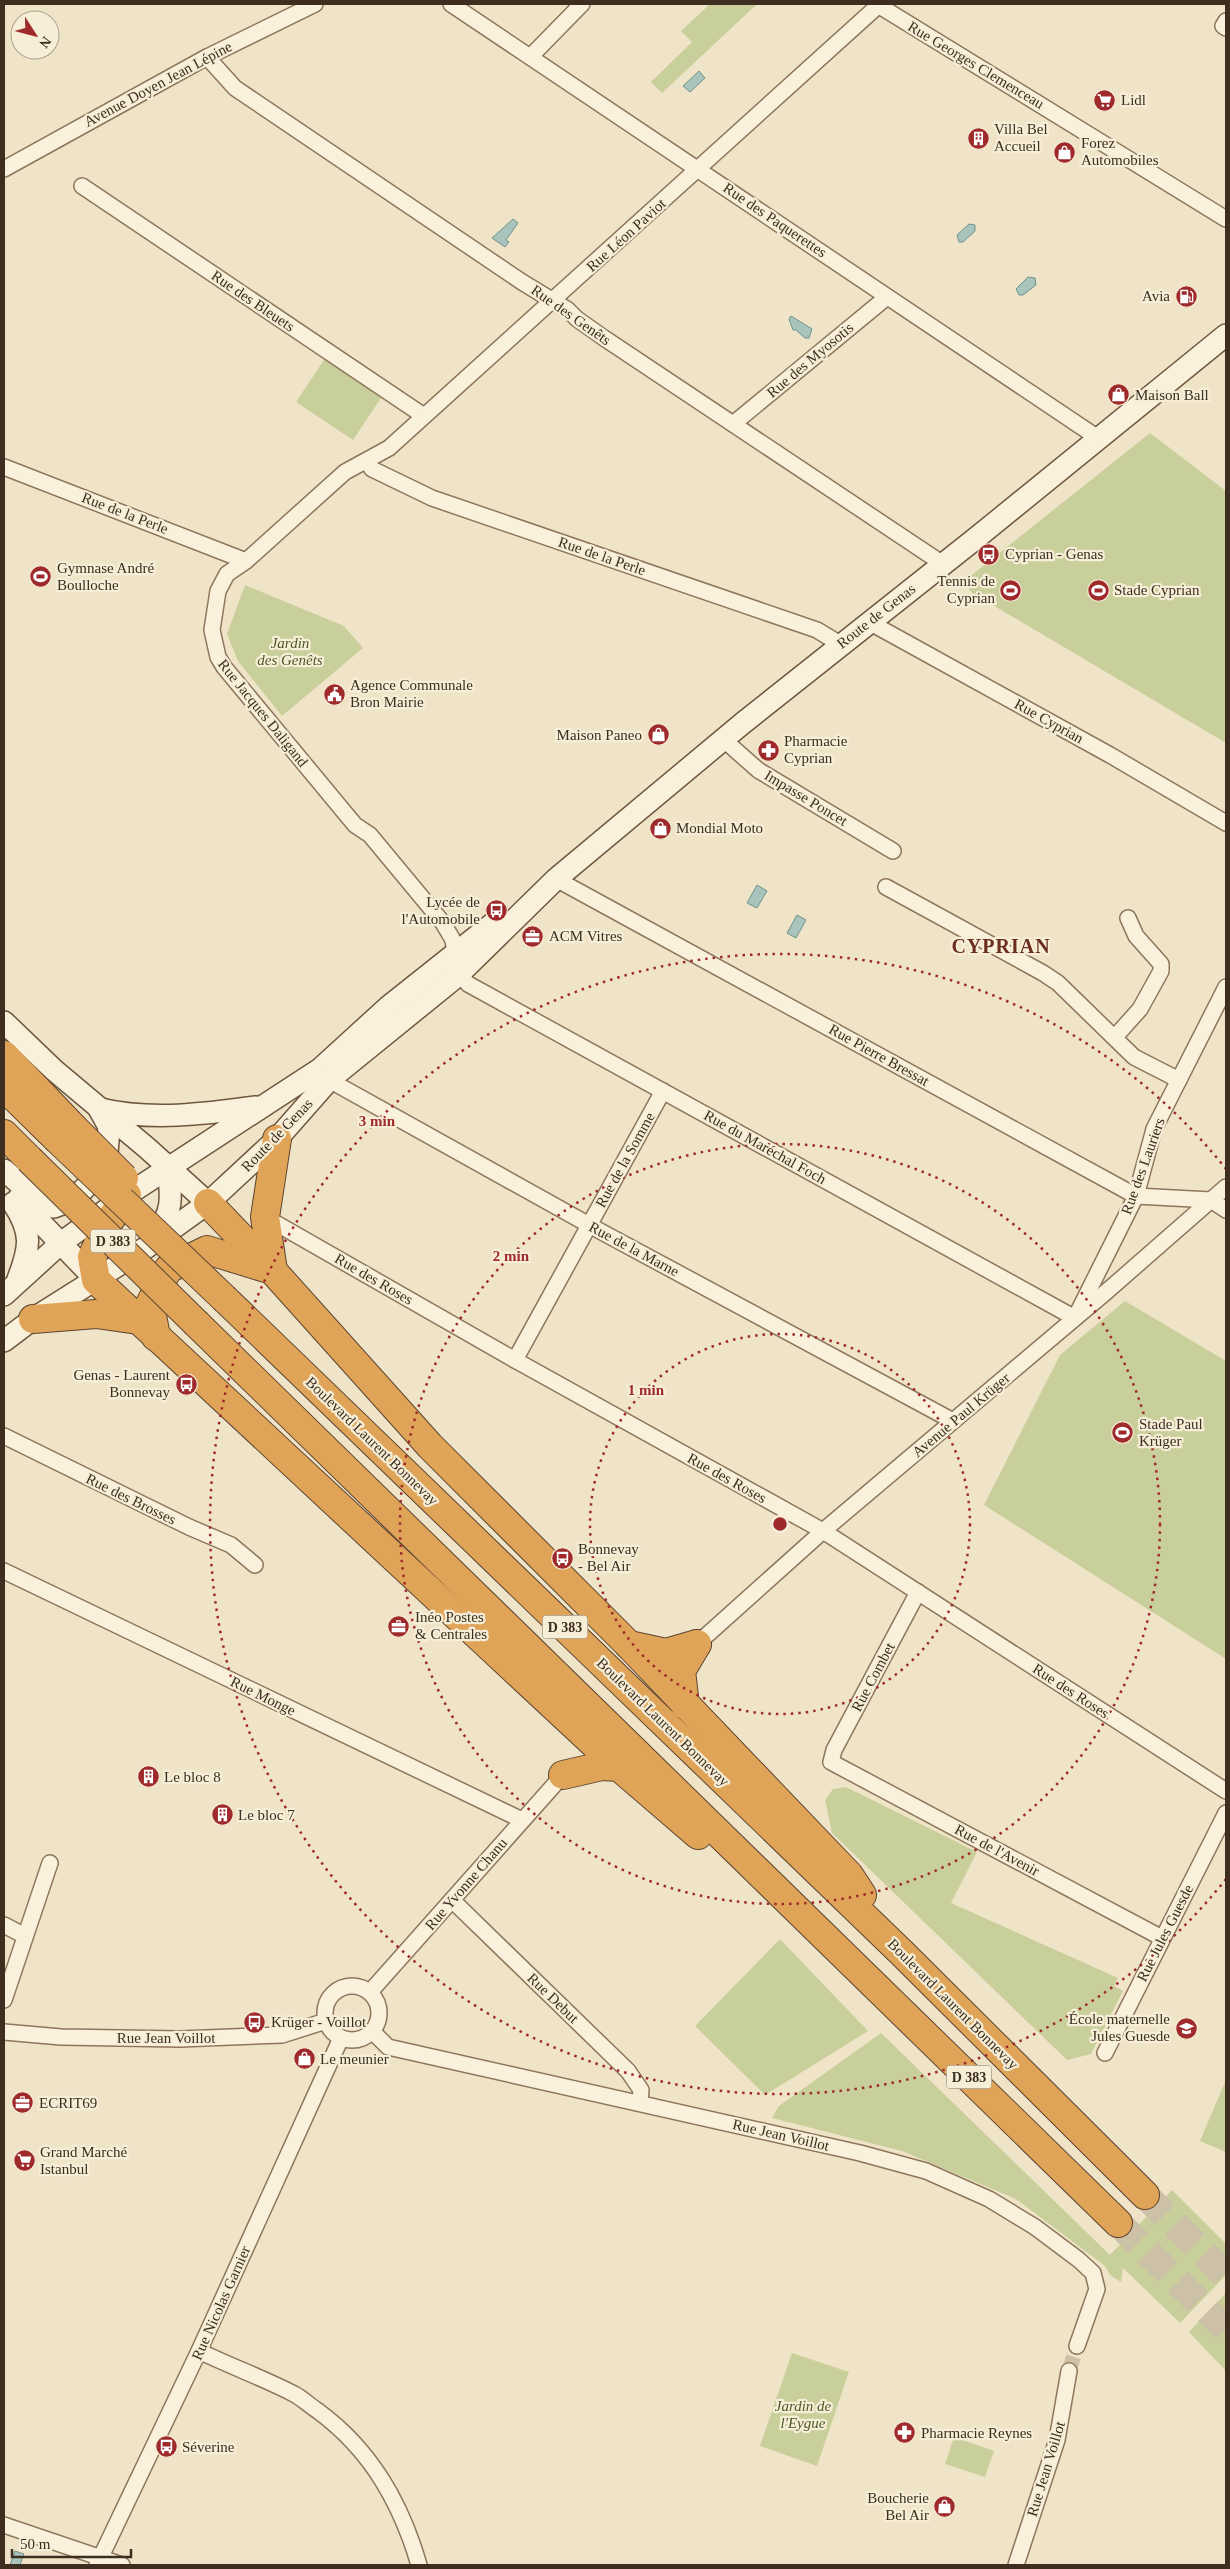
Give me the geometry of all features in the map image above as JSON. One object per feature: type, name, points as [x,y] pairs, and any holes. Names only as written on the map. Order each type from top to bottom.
[{"type":"highway","points":[[4,1055],[64,1132]]},
{"type":"highway","points":[[4,1087],[64,1132],[144,1199],[155,1243]]},
{"type":"highway","name":"D 383","points":[[4,1134],[1118,2223]]},
{"type":"highway","points":[[273,1270],[265,1217],[276,1139]]},
{"type":"highway","points":[[126,1195],[108,1223],[92,1257],[96,1280],[619,1767],[778,1908],[821,1931]]},
{"type":"highway","points":[[208,1203],[273,1270],[430,1446],[629,1645],[848,1875],[903,1954]]},
{"type":"highway","name":"Boulevard Laurent Bonnevay","points":[[155,1243],[226,1300],[903,1954],[1145,2195]]},
{"type":"highway","points":[[147,1328],[150,1304],[168,1269],[207,1250],[273,1270]]},
{"type":"highway","points":[[33,1319],[96,1314],[147,1328]]},
{"type":"highway","points":[[629,1645],[666,1653],[697,1644]]},
{"type":"highway","points":[[686,1705],[681,1671],[697,1644]]},
{"type":"highway","points":[[572,1722],[572,1739],[563,1775],[602,1766],[619,1767]]},
{"type":"main road","name":"Route de Genas","points":[[10,1289],[61,1243],[126,1195],[263,1106],[325,1075],[382,1038],[504,916],[530,902],[723,738],[1226,335]]},
{"type":"main road","name":"Route de Genas","points":[[4,1341],[33,1319],[155,1243],[208,1203],[276,1139],[325,1075],[388,1007],[458,961]]},
{"type":"main road","points":[[4,1022],[98,1108],[147,1148],[208,1203]]},
{"type":"main road","points":[[98,1108],[118,1113],[177,1114],[210,1113],[263,1106]]},
{"type":"main road","points":[[4,1170],[45,1206],[54,1208],[62,1204],[83,1190],[99,1172],[107,1154],[109,1127],[98,1108]]},
{"type":"main road","points":[[155,1243],[167,1220],[172,1194],[168,1168]]},
{"type":"main road","points":[[4,1186],[96,1280]]},
{"type":"main road","points":[[4,1186],[25,1221],[28,1240],[28,1255],[10,1289]]},
{"type":"street","name":"Avenue Doyen Jean Lépine","points":[[4,169],[207,58],[315,4]]},
{"type":"street","name":"Rue des Paquerettes","points":[[451,4],[699,168],[1098,438]]},
{"type":"street","points":[[531,56],[582,4]]},
{"type":"street","name":"Rue Léon Paviot","points":[[367,462],[389,448],[879,5]]},
{"type":"street","name":"Rue Georges Clemenceau","points":[[879,5],[1226,219]]},
{"type":"street","points":[[1226,21],[1223,26],[1226,28]]},
{"type":"street","name":"Rue des Genêts","points":[[207,58],[234,88],[522,282],[554,300],[584,324],[942,564]]},
{"type":"street","name":"Rue des Bleuets","points":[[82,186],[424,416]]},
{"type":"street","name":"Rue des Myosotis","points":[[733,424],[887,296]]},
{"type":"street","name":"Rue Jacques Daligand","points":[[367,462],[345,472],[246,561],[227,574],[218,591],[212,630],[218,657],[337,804],[355,825],[370,835],[442,923],[453,940],[458,961]]},
{"type":"street","name":"Rue de la Perle","points":[[367,462],[372,469],[432,498],[817,630],[840,644]]},
{"type":"street","name":"Rue de la Perle","points":[[4,467],[246,561]]},
{"type":"street","name":"Rue Cyprian","points":[[869,622],[1110,755],[1226,823]]},
{"type":"street","name":"Impasse Poncet","points":[[723,738],[758,770],[894,851]]},
{"type":"street","name":"Rue Pierre Bressat","points":[[556,879],[1136,1196],[1211,1200]]},
{"type":"street","points":[[886,886],[1044,973],[1058,983],[1134,1057],[1179,1080]]},
{"type":"street","points":[[1114,1037],[1140,1009],[1161,971],[1161,964],[1136,936],[1128,918]]},
{"type":"street","name":"Rue du Maréchal Foch","points":[[458,961],[463,978],[468,984],[1074,1318]]},
{"type":"street","name":"Rue des Lauriers","points":[[1074,1318],[1136,1196],[1154,1129],[1226,987]]},
{"type":"street","points":[[382,1038],[390,1015],[388,1007]]},
{"type":"street","name":"Rue de la Marne","points":[[325,1075],[590,1225],[954,1421]]},
{"type":"street","name":"Rue de la Somme","points":[[515,1360],[663,1091]]},
{"type":"street","name":"Avenue Paul Krüger","points":[[697,1644],[823,1531],[1226,1187]]},
{"type":"street","points":[[1211,1200],[1226,1210]]},
{"type":"street","name":"Rue des Roses","points":[[265,1217],[515,1360],[823,1531],[1226,1791]]},
{"type":"street","name":"Rue des Brosses","points":[[4,1436],[189,1527],[231,1545],[255,1566]]},
{"type":"street","name":"Rue Monge","points":[[4,1571],[522,1820]]},
{"type":"street","name":"Rue Combet","points":[[831,1762],[834,1750],[918,1592]]},
{"type":"street","name":"Rue de l'Avenir","points":[[831,1762],[1162,1938]]},
{"type":"street","name":"Rue Yvonne Chanu","points":[[370,1992],[563,1775]]},
{"type":"street","name":"Rue Jules Guesde","points":[[1105,2053],[1226,1814]]},
{"type":"street","points":[[4,2000],[50,1863]]},
{"type":"street","name":"Rue Debut","points":[[452,1900],[628,2071],[641,2090],[640,2103]]},
{"type":"street","points":[[4,1925],[25,1936]]},
{"type":"street","points":[[355,1986],[370,1992],[379,2007],[380,2016],[373,2032],[358,2040],[341,2038],[334,2034],[326,2021],[327,2003],[339,1990],[355,1986]]},
{"type":"street","name":"Rue Jean Voillot","points":[[4,2032],[61,2038],[180,2039],[282,2034],[326,2021]]},
{"type":"street","name":"Rue Jean Voillot","points":[[373,2032],[388,2047],[860,2152],[926,2171],[989,2199],[1035,2227],[1093,2273],[1097,2289],[1077,2346]]},
{"type":"street","name":"Rue Nicolas Garnier","points":[[99,2562],[199,2351],[341,2038]]},
{"type":"street","points":[[199,2351],[295,2394],[329,2419],[360,2448],[378,2471],[395,2499],[411,2538],[419,2565]]},
{"type":"street","name":"Rue Jean Voillot","points":[[1016,2565],[1056,2440],[1069,2371]]},
{"type":"street","points":[[4,2525],[99,2562],[122,2565]]},
{"type":"green space","points":[[710,4],[757,4],[662,93],[651,82],[692,42],[681,31]]},
{"type":"green space","points":[[326,357],[383,395],[353,440],[296,402]]},
{"type":"green space","name":"Stade Cyprian","points":[[1150,433],[1226,491],[1226,743],[981,598],[978,600],[963,582]]},
{"type":"green space","name":"Jardin des Genêts","points":[[245,585],[344,626],[363,648],[282,716],[238,661],[227,634]]},
{"type":"green space","name":"Stade Paul Krüger","points":[[1125,1301],[1226,1361],[1226,1659],[984,1505],[1060,1355]]},
{"type":"green space","points":[[846,1787],[977,1852],[951,1903],[1118,1978],[1114,1986],[1123,1991],[1091,2054],[1067,2060],[832,1833],[825,1800],[833,1789]]},
{"type":"green space","points":[[780,1939],[868,2031],[765,2095],[695,2026]]},
{"type":"green space","points":[[881,2033],[1110,2255],[1172,2190],[1226,2244],[1226,2275],[1180,2323],[1123,2268],[1121,2282],[1111,2276],[1105,2266],[1016,2199],[902,2151],[772,2118],[779,2106]]},
{"type":"green space","points":[[1226,2083],[1226,2152],[1200,2141]]},
{"type":"green space","points":[[1226,2293],[1226,2371],[1189,2332]]},
{"type":"green space","name":"Jardin de l'Eygue","points":[[792,2353],[849,2372],[817,2466],[760,2446]]},
{"type":"green space","points":[[954,2437],[994,2451],[985,2477],[945,2464]]},
{"type":"water","points":[[699,71],[705,78],[690,92],[683,86]]},
{"type":"water","points":[[513,219],[518,223],[506,240],[509,242],[505,247],[492,238]]},
{"type":"water","points":[[969,224],[975,225],[975,231],[963,242],[959,242],[957,235]]},
{"type":"water","points":[[1028,277],[1035,278],[1036,285],[1023,295],[1019,295],[1016,289]]},
{"type":"water","points":[[791,316],[812,329],[809,338],[805,338],[796,330],[793,330],[789,319]]},
{"type":"water","points":[[757,885],[767,891],[757,908],[747,903]]},
{"type":"water","points":[[797,915],[806,920],[796,938],[787,933]]},
{"type":"water","points":[[15,2551],[24,2554],[20,2565],[10,2565]]},
{"type":"tunnel","points":[[1145,2195],[1226,2276]]},
{"type":"tunnel","points":[[1118,2223],[1226,2329]]},
{"type":"tunnel","points":[[1069,2371],[1077,2346]]},
{"type":"place","name":"Lidl","points":[[1105,100]]},
{"type":"place","name":"Villa Bel Accueil","points":[[978,138]]},
{"type":"place","name":"Forez Automobiles","points":[[1065,152]]},
{"type":"place","name":"Avia","points":[[1186,296]]},
{"type":"place","name":"Maison Ball","points":[[1119,395]]},
{"type":"place","name":"Cyprian - Genas","points":[[989,554]]},
{"type":"place","name":"Gymnase André Boulloche","points":[[41,577]]},
{"type":"place","name":"Tennis de Cyprian","points":[[1011,590]]},
{"type":"place","name":"Stade Cyprian","points":[[1098,590]]},
{"type":"place","name":"Agence Communale Bron Mairie","points":[[334,694]]},
{"type":"place","name":"Maison Paneo","points":[[658,735]]},
{"type":"place","name":"Pharmacie Cyprian","points":[[768,750]]},
{"type":"place","name":"Mondial Moto","points":[[660,828]]},
{"type":"place","name":"Lycée de l'Automobile","points":[[496,911]]},
{"type":"place","name":"ACM Vitres","points":[[533,936]]},
{"type":"place","name":"Genas - Laurent Bonnevay","points":[[186,1384]]},
{"type":"place","name":"Stade Paul Krüger","points":[[1123,1433]]},
{"type":"place","name":"Bonnevay - Bel Air","points":[[562,1558]]},
{"type":"place","name":"Inéo Postes & Centrales","points":[[399,1626]]},
{"type":"place","name":"Le bloc 8","points":[[148,1777]]},
{"type":"place","name":"Le bloc 7","points":[[222,1815]]},
{"type":"place","name":"Krüger - Voillot","points":[[255,2022]]},
{"type":"place","name":"École maternelle Jules Guesde","points":[[1186,2028]]},
{"type":"place","name":"Le meunier","points":[[304,2059]]},
{"type":"place","name":"ECRIT69","points":[[23,2103]]},
{"type":"place","name":"Grand Marché Istanbul","points":[[24,2161]]},
{"type":"place","name":"Pharmacie Reynes","points":[[905,2433]]},
{"type":"place","name":"Séverine","points":[[166,2447]]},
{"type":"place","name":"Boucherie Bel Air","points":[[945,2507]]},
{"type":"district","name":"CYPRIAN","points":[[1001,946]]}]
